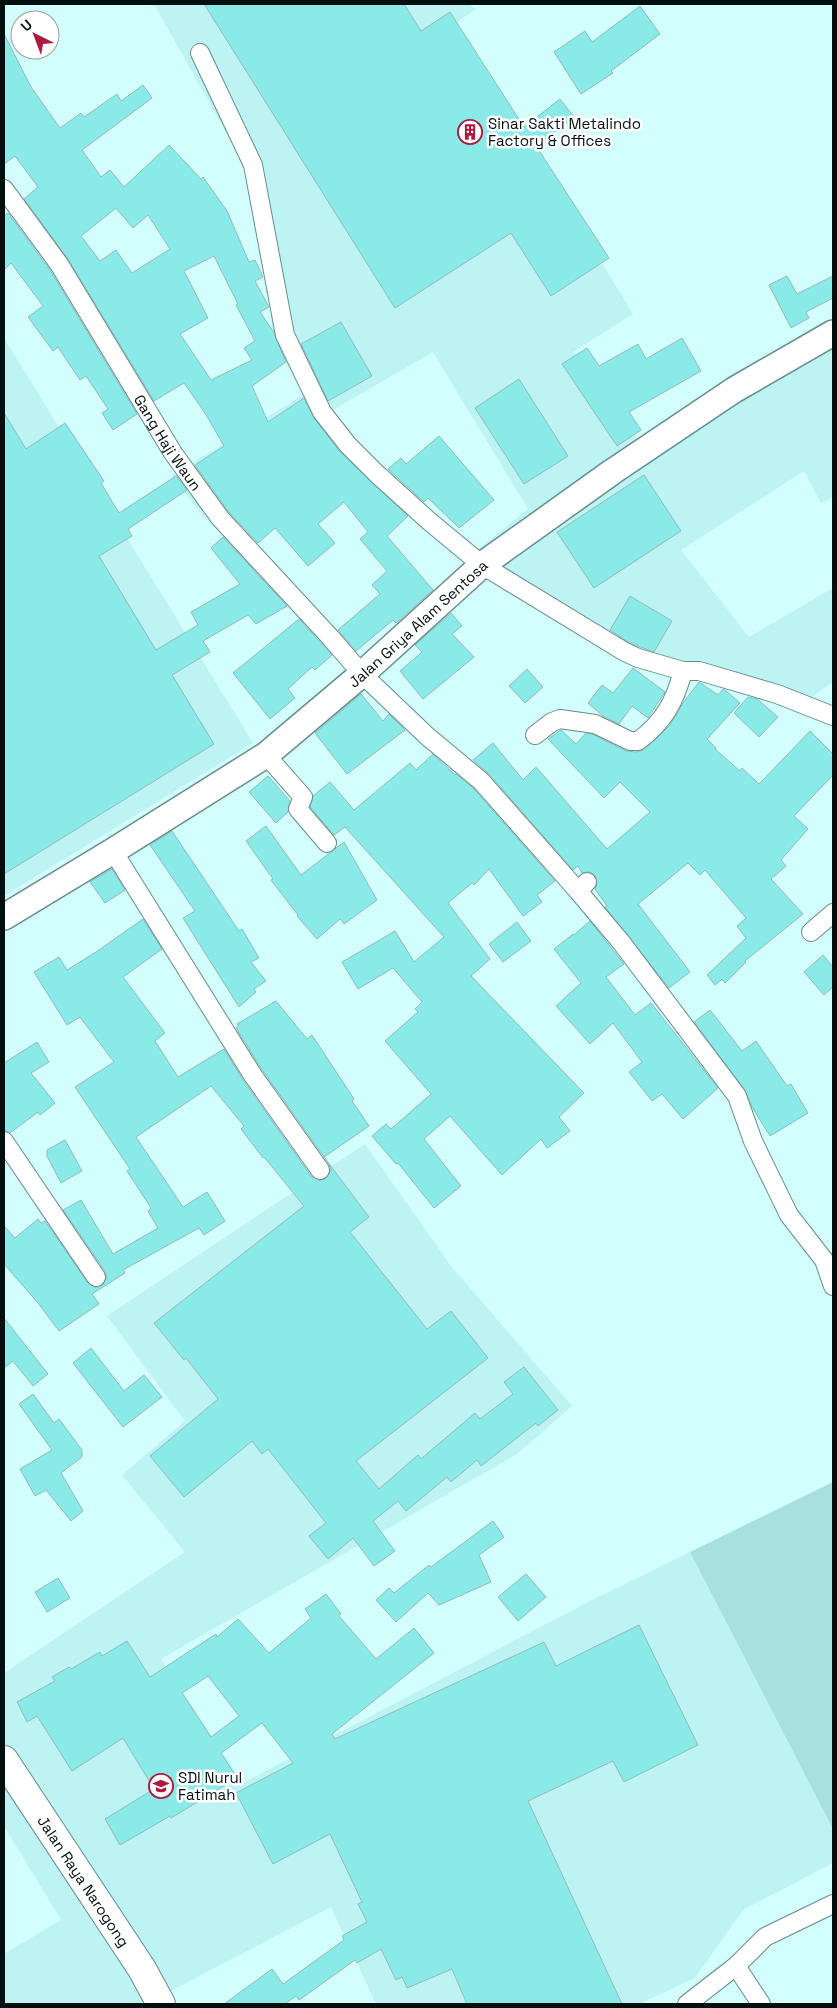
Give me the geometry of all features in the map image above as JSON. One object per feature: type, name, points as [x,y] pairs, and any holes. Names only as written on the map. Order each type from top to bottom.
[{"type":"main road","name":"Jalan Raya Narogong","points":[[4,1760],[142,1969],[161,2004]]},
{"type":"street","points":[[200,53],[253,165],[285,335],[322,412],[348,445],[429,521],[482,565],[625,652],[638,658],[682,671],[699,671],[777,694],[833,716]]},
{"type":"street","name":"Gang Haji Waun","points":[[4,189],[59,264],[173,453],[220,518],[362,674],[427,736],[481,782],[582,887],[737,1096],[753,1141],[789,1215],[824,1260],[833,1286]]},
{"type":"street","name":"Jalan Griya Alam Sentosa","points":[[4,917],[266,755],[362,674],[482,565],[612,472],[734,390],[833,333]]},
{"type":"street","points":[[536,735],[552,722],[560,720],[595,724],[630,741],[638,741],[669,710],[676,696],[682,671]]},
{"type":"street","points":[[266,755],[303,797],[298,809],[327,843]]},
{"type":"street","points":[[113,851],[252,1074],[320,1170]]},
{"type":"street","points":[[811,932],[833,913]]},
{"type":"street","points":[[4,1141],[96,1277]]},
{"type":"street","points":[[687,2004],[736,1966],[771,1933],[833,1904]]},
{"type":"street","points":[[736,1966],[761,2004]]},
{"type":"shaded area","points":[[154,4],[468,4],[476,9],[456,23],[633,314],[573,352],[649,455],[833,346],[833,497],[821,503],[804,471],[681,550],[749,637],[833,588],[833,682],[811,697],[792,702],[705,668],[634,665],[462,562],[528,509],[433,352],[319,418],[354,458],[290,516],[270,488],[211,525],[171,476],[303,395],[274,339],[251,177]]},
{"type":"shaded area","points":[[4,338],[253,743],[4,896]]},
{"type":"shaded area","points":[[365,1144],[451,1266],[572,1406],[517,1454],[161,1659],[243,1783],[588,1602],[690,1552],[833,1829],[833,1863],[743,1910],[695,1978],[639,2004],[376,2004],[331,1907],[146,2004],[4,2004],[4,1954],[61,1920],[4,1826],[4,1673],[185,1552],[122,1475],[185,1421],[107,1316]]},
{"type":"shaded area","points":[[833,1482],[833,1829],[690,1552]]},
{"type":"building","points":[[204,4],[404,4],[421,31],[450,12],[524,127],[560,99],[574,117],[536,146],[609,258],[551,296],[511,233],[395,308]]},
{"type":"building","points":[[640,6],[660,34],[611,71],[613,73],[581,94],[554,52],[585,31],[592,42]]},
{"type":"building","points":[[4,34],[10,46],[10,60],[17,60],[31,87],[60,128],[81,113],[84,117],[117,94],[121,101],[143,85],[152,98],[82,150],[101,177],[110,170],[124,187],[169,145],[201,179],[203,177],[227,211],[249,262],[255,260],[263,277],[255,281],[269,307],[260,312],[273,331],[286,362],[252,386],[268,422],[304,398],[314,418],[340,452],[408,516],[387,536],[433,590],[396,623],[393,620],[356,651],[338,630],[380,594],[372,585],[387,571],[360,539],[368,532],[344,502],[318,524],[335,543],[308,566],[275,528],[258,543],[228,511],[195,465],[224,446],[205,413],[184,383],[154,401],[68,259],[24,199],[38,187],[15,156],[4,164]],"holes":[[[116,208],[133,228],[148,215],[170,249],[132,273],[116,250],[100,261],[81,236]],[[214,256],[238,304],[236,305],[255,341],[244,348],[252,360],[211,380],[180,334],[208,318],[184,271]]]},
{"type":"building","points":[[8,213],[50,270],[137,414],[113,430],[102,413],[108,409],[86,376],[80,380],[58,347],[53,351],[28,317],[43,306],[11,263],[4,270],[4,216]]},
{"type":"building","points":[[787,276],[797,294],[833,276],[833,298],[806,312],[809,318],[791,328],[769,285]]},
{"type":"building","points":[[341,322],[372,376],[328,401],[301,344]]},
{"type":"building","points":[[682,338],[701,371],[629,412],[641,430],[617,446],[562,364],[587,348],[599,366],[638,344],[646,359]]},
{"type":"building","points":[[519,379],[568,456],[524,484],[475,408]]},
{"type":"building","points":[[4,413],[26,449],[65,423],[104,481],[101,483],[119,513],[176,476],[187,490],[128,529],[132,536],[99,556],[156,650],[198,625],[191,612],[240,584],[211,548],[223,537],[287,606],[256,624],[248,615],[203,641],[210,652],[172,675],[214,744],[4,874]]},
{"type":"building","points":[[439,436],[494,500],[459,528],[428,498],[424,502],[388,469],[401,458],[406,464]]},
{"type":"building","points":[[644,475],[681,531],[594,588],[557,532]]},
{"type":"building","points":[[630,596],[672,621],[654,652],[630,643],[610,630]]},
{"type":"building","points":[[451,613],[462,626],[452,634],[474,657],[423,699],[400,671],[422,652],[415,645]]},
{"type":"building","points":[[299,619],[332,655],[315,670],[312,667],[288,689],[295,698],[270,719],[233,673]]},
{"type":"building","points":[[633,668],[665,692],[648,718],[632,706],[619,724],[603,716],[588,703],[602,685],[613,693]]},
{"type":"building","points":[[527,669],[543,687],[525,703],[509,686]]},
{"type":"building","points":[[699,682],[718,695],[723,689],[725,690],[740,703],[707,739],[715,749],[740,771],[742,768],[759,784],[810,731],[833,754],[833,775],[794,816],[808,829],[781,860],[786,866],[771,879],[803,914],[745,961],[725,983],[722,979],[715,985],[707,975],[746,938],[737,926],[746,918],[705,870],[700,875],[688,863],[638,904],[690,972],[669,988],[605,907],[607,906],[595,889],[597,884],[595,875],[589,872],[582,873],[578,866],[573,870],[489,774],[473,760],[493,743],[523,780],[536,767],[607,849],[650,812],[620,782],[604,798],[548,739],[561,730],[576,744],[586,733],[592,734],[626,751],[636,752],[644,750],[670,725],[683,703]]},
{"type":"building","points":[[361,694],[383,721],[389,714],[405,730],[347,774],[315,733]]},
{"type":"building","points":[[748,697],[757,699],[778,717],[759,737],[734,713]]},
{"type":"building","points":[[433,754],[455,775],[474,789],[555,881],[537,895],[542,902],[523,916],[489,869],[474,885],[472,883],[448,903],[490,959],[471,976],[584,1093],[559,1117],[570,1131],[547,1148],[541,1139],[502,1175],[450,1116],[424,1139],[461,1186],[434,1208],[398,1163],[396,1164],[372,1136],[386,1124],[391,1129],[431,1094],[385,1041],[418,1012],[415,1009],[422,1002],[393,968],[358,989],[342,962],[395,931],[414,962],[444,937],[345,827],[334,835],[310,807],[313,796],[330,782],[354,810],[410,763],[416,770]]},
{"type":"building","points":[[268,776],[290,801],[288,812],[276,823],[249,792]]},
{"type":"building","points":[[266,826],[301,875],[344,842],[377,900],[344,924],[340,919],[317,939],[297,916],[246,841]]},
{"type":"building","points":[[172,831],[239,931],[242,929],[259,958],[251,962],[266,981],[254,989],[256,992],[239,1007],[183,918],[195,911],[150,845]]},
{"type":"building","points":[[112,869],[125,890],[105,903],[90,882]]},
{"type":"building","points":[[143,919],[162,949],[123,977],[165,1033],[155,1041],[178,1077],[224,1049],[243,1080],[311,1176],[320,1181],[326,1178],[331,1170],[325,1158],[369,1217],[350,1232],[427,1329],[451,1311],[488,1358],[356,1461],[379,1489],[418,1455],[421,1459],[475,1413],[480,1419],[513,1394],[504,1382],[524,1367],[558,1410],[538,1426],[536,1423],[481,1466],[477,1460],[451,1482],[447,1477],[406,1511],[398,1501],[373,1521],[395,1551],[374,1566],[353,1538],[328,1559],[309,1536],[326,1523],[268,1449],[262,1454],[252,1441],[184,1497],[150,1456],[218,1399],[186,1358],[184,1360],[154,1323],[304,1206],[263,1158],[241,1129],[244,1126],[211,1086],[136,1137],[183,1207],[207,1192],[225,1221],[204,1235],[199,1228],[123,1270],[125,1273],[92,1294],[99,1304],[59,1331],[38,1303],[4,1264],[4,1226],[15,1238],[38,1219],[41,1223],[45,1221],[88,1283],[96,1288],[102,1285],[107,1277],[105,1271],[63,1210],[81,1200],[113,1254],[158,1228],[148,1211],[151,1208],[127,1171],[130,1169],[75,1087],[114,1062],[80,1017],[67,1025],[34,972],[59,957],[67,970]]},
{"type":"building","points":[[590,921],[624,964],[606,977],[635,1015],[651,1003],[718,1088],[683,1119],[662,1094],[652,1101],[629,1072],[642,1062],[613,1023],[590,1044],[556,1006],[581,983],[554,949]]},
{"type":"building","points":[[517,922],[531,941],[503,962],[489,944]]},
{"type":"building","points":[[823,955],[833,967],[833,987],[824,995],[804,972]]},
{"type":"building","points":[[276,1001],[307,1039],[312,1035],[354,1099],[352,1101],[369,1126],[324,1157],[261,1068],[236,1028],[239,1025],[237,1024]]},
{"type":"building","points":[[710,1010],[742,1051],[756,1041],[787,1086],[791,1084],[808,1113],[770,1136],[752,1107],[745,1090],[694,1022]]},
{"type":"building","points":[[37,1042],[49,1062],[31,1073],[55,1103],[40,1115],[38,1112],[10,1133],[4,1130],[4,1063]]},
{"type":"building","points":[[65,1140],[82,1171],[61,1183],[47,1156],[47,1150]]},
{"type":"building","points":[[4,1318],[48,1374],[33,1386],[13,1361],[4,1368]]},
{"type":"building","points":[[91,1348],[124,1391],[144,1375],[162,1397],[123,1427],[73,1363]]},
{"type":"building","points":[[33,1394],[54,1423],[59,1419],[82,1450],[82,1457],[61,1473],[83,1511],[71,1521],[46,1490],[35,1496],[20,1469],[52,1450],[19,1404]]},
{"type":"building","points":[[493,1521],[504,1537],[479,1555],[491,1582],[439,1605],[428,1593],[396,1622],[376,1600],[389,1588],[394,1593],[429,1565],[431,1567]]},
{"type":"building","points":[[526,1574],[546,1597],[518,1621],[498,1597]]},
{"type":"building","points":[[58,1578],[70,1598],[47,1612],[35,1592]]},
{"type":"building","points":[[326,1594],[341,1614],[339,1616],[376,1659],[414,1628],[434,1653],[332,1734],[335,1739],[544,1642],[556,1666],[639,1625],[698,1745],[624,1782],[613,1761],[528,1801],[622,2004],[467,2004],[452,1969],[407,1988],[402,1977],[396,1980],[381,1949],[357,1963],[355,1960],[299,2000],[296,1996],[285,2004],[224,2004],[272,1969],[283,1984],[344,1940],[342,1936],[367,1922],[358,1904],[362,1902],[330,1834],[273,1864],[236,1793],[293,1763],[262,1723],[221,1753],[237,1778],[171,1818],[170,1816],[120,1845],[105,1819],[154,1789],[123,1738],[72,1771],[37,1716],[27,1722],[17,1702],[55,1681],[52,1677],[69,1667],[71,1669],[100,1652],[102,1656],[127,1641],[150,1677],[216,1634],[217,1637],[238,1619],[269,1653],[311,1618],[305,1609]],"holes":[[[208,1676],[239,1716],[211,1737],[182,1693]]]},
{"type":"place","name":"Sinar Sakti Metalindo Factory & Offices","points":[[470,132]]},
{"type":"place","name":"SDI Nurul Fatimah","points":[[161,1786]]}]
